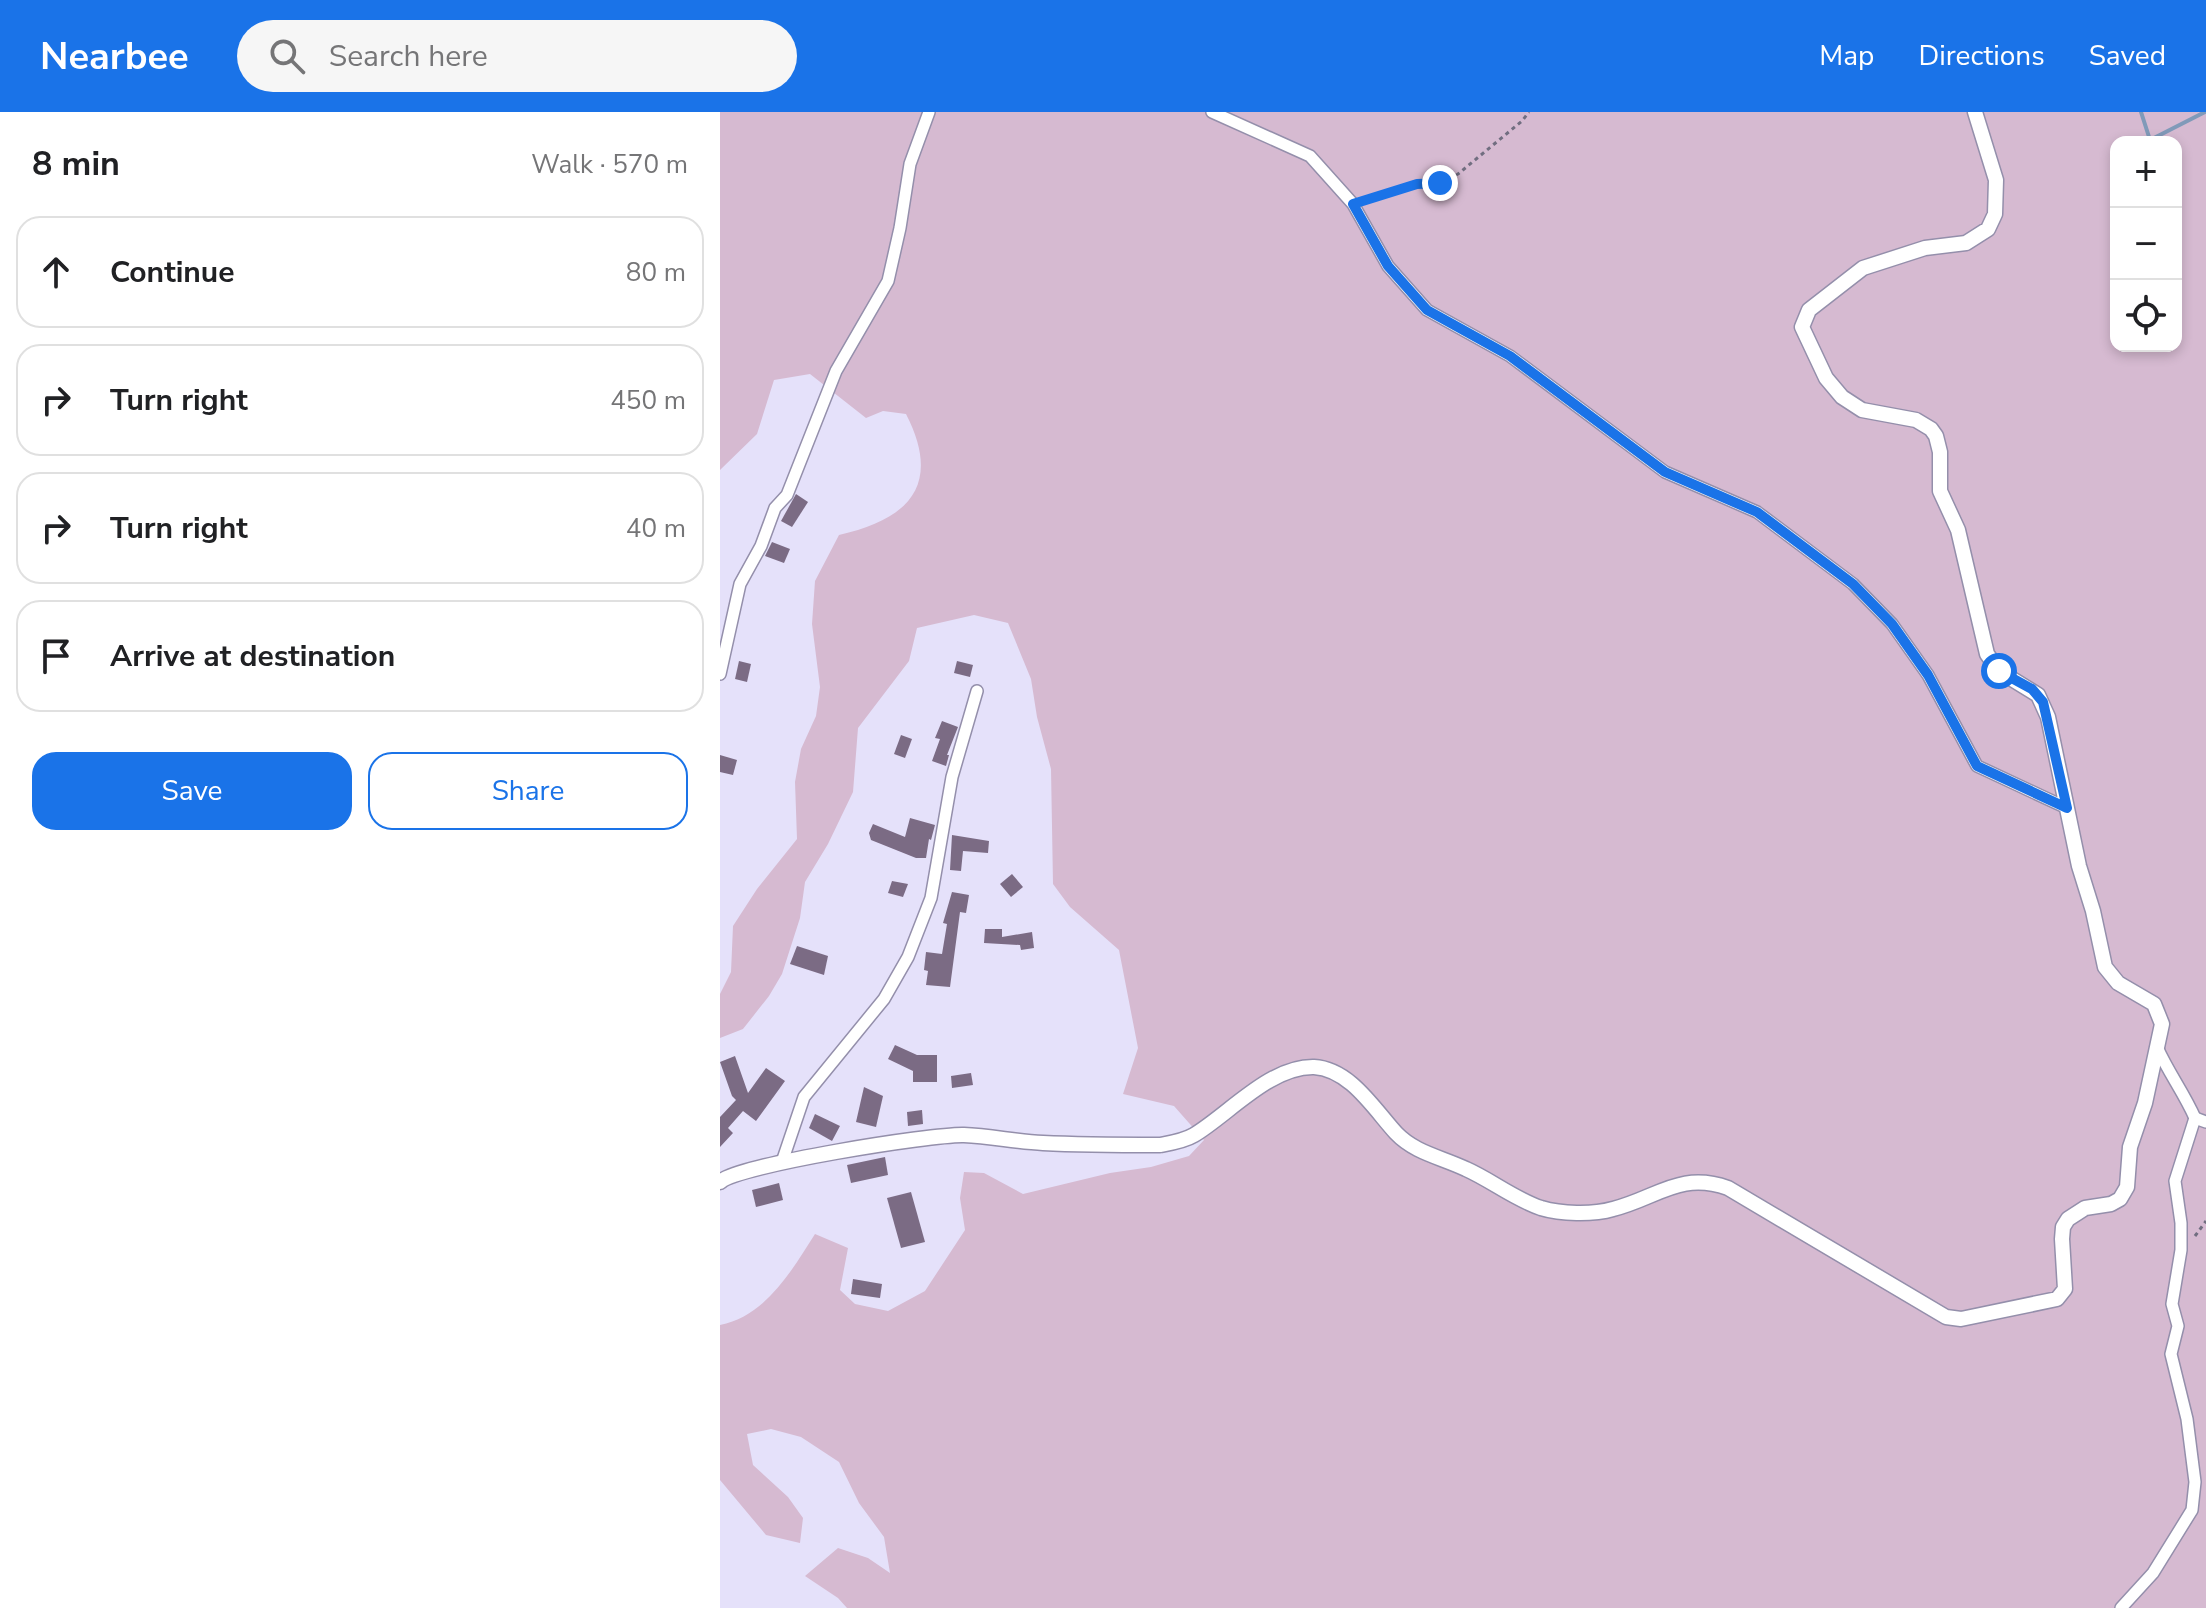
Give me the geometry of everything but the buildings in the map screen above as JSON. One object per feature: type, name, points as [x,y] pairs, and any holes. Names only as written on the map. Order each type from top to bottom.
[{"type":"street","points":[[720,674],[740,584],[761,546],[775,508],[787,495],[836,371],[888,281],[910,164],[929,112]]},
{"type":"street","points":[[1212,112],[1310,156],[1353,204],[1388,266],[1427,310],[1510,356],[1665,472],[1757,512],[1853,584],[1892,624],[1928,675],[1977,766],[2067,808]]},
{"type":"street","points":[[720,1182],[730,1175],[782,1162],[954,1135],[1042,1143],[1160,1145],[1193,1135],[1279,1076],[1315,1067],[1327,1069],[1347,1080],[1413,1148],[1465,1168],[1539,1207],[1557,1211],[1606,1210],[1684,1182],[1717,1184],[1935,1313],[1961,1319],[2051,1302],[2062,1295],[2066,1282],[2063,1227],[2074,1213],[2111,1204],[2125,1193],[2130,1147],[2145,1103],[2162,1024],[2157,1008],[2118,983],[2105,967],[2043,702],[2032,689],[1999,671],[1987,654],[1958,530],[1940,491],[1940,452],[1936,436],[1916,420],[1862,410],[1842,397],[1826,378],[1802,327],[1809,310],[1863,268],[1925,248],[1966,243],[1988,229],[1995,214],[1996,180],[1975,112]]},
{"type":"street","points":[[782,1162],[804,1097],[884,999],[908,957],[931,898],[952,777],[977,691]]},
{"type":"street","points":[[2121,1608],[2153,1573],[2192,1510],[2195,1482],[2187,1419],[2171,1354],[2178,1326],[2172,1304],[2181,1250],[2175,1181],[2201,1120],[2172,1080],[2157,1047]]},
{"type":"path","points":[[1353,204],[1417,184],[1440,183],[1458,174],[1529,112]]},
{"type":"shaded area","points":[[720,112],[2206,112],[2206,1608],[847,1608],[838,1598],[805,1576],[838,1548],[868,1558],[890,1573],[884,1537],[859,1503],[839,1462],[801,1437],[771,1429],[747,1434],[753,1465],[788,1497],[803,1518],[800,1543],[766,1535],[720,1480],[720,1325],[736,1320],[764,1302],[787,1276],[815,1234],[848,1248],[840,1290],[855,1304],[888,1311],[925,1291],[965,1230],[960,1198],[964,1172],[984,1173],[1023,1194],[1189,1156],[1204,1140],[1174,1106],[1123,1094],[1138,1048],[1119,950],[1070,907],[1053,884],[1051,769],[1031,679],[1008,623],[974,615],[917,628],[909,661],[858,728],[853,792],[828,844],[805,882],[800,918],[782,974],[743,1029],[720,1038],[720,994],[731,972],[733,926],[757,889],[797,839],[795,782],[801,749],[816,716],[820,687],[812,624],[815,581],[839,535],[884,519],[913,495],[921,460],[906,414],[883,411],[866,418],[810,374],[774,380],[757,434],[720,470]]},
{"type":"waterway","points":[[2141,112],[2150,140],[2205,112]]},
{"type":"route","points":[[1440,183],[1417,184],[1353,204],[1388,266],[1427,310],[1510,356],[1665,472],[1757,512],[1853,584],[1892,624],[1928,675],[1977,766],[2067,808],[2043,702],[2032,689],[1999,671]]}]
